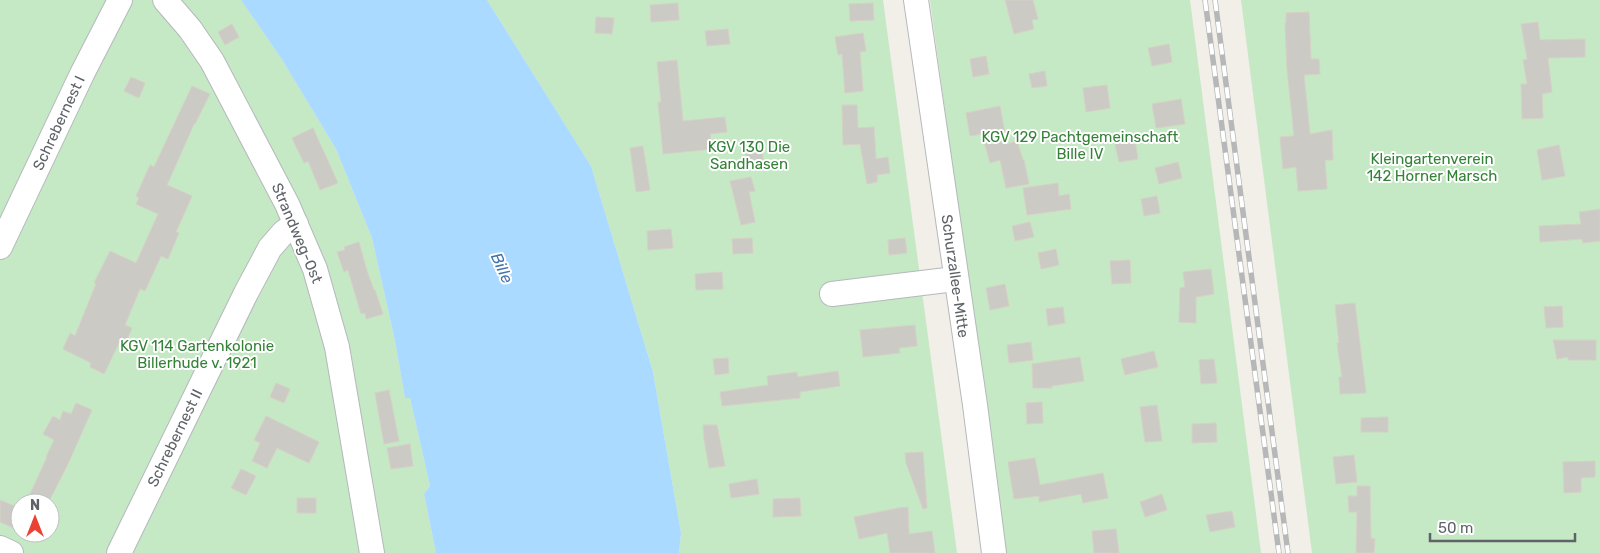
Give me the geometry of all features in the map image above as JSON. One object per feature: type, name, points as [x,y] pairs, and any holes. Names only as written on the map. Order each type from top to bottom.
[{"type":"street","name":"Schrebernest I","points":[[0,247],[82,74],[120,0]]},
{"type":"street","name":"Strandweg-Ost","points":[[165,0],[190,29],[212,61],[283,196],[315,269],[337,347],[372,553]]},
{"type":"street","name":"Schurzallee-Mitte","points":[[916,0],[994,553]]},
{"type":"street","name":"Schrebernest II","points":[[119,553],[266,255],[276,239],[296,224]]},
{"type":"street","points":[[832,294],[955,280]]},
{"type":"street","points":[[0,548],[11,553]]},
{"type":"green space","name":"KGV 114 Gartenkolonie Billerhude v. 1921","points":[[0,0],[241,0],[281,58],[336,149],[372,238],[395,341],[405,398],[410,398],[430,486],[424,494],[436,553],[0,553]]},
{"type":"green space","name":"KGV 130 Die Sandhasen","points":[[487,0],[883,0],[957,553],[679,553],[681,533],[653,372],[591,166]]},
{"type":"green space","name":"KGV 129 Pachtgemeinschaft Bille IV","points":[[930,0],[1190,0],[1261,553],[1005,553]]},
{"type":"green space","name":"Kleingartenverein 142 Horner Marsch","points":[[1241,0],[1600,0],[1600,553],[1312,553]]},
{"type":"water","name":"Bille","points":[[241,0],[487,0],[591,166],[653,372],[681,533],[679,553],[436,553],[424,494],[430,486],[410,398],[405,398],[395,341],[372,238],[336,149],[281,58]]},
{"type":"building","points":[[1005,0],[1033,0],[1038,19],[1032,20],[1034,29],[1014,34]]},
{"type":"building","points":[[678,3],[679,20],[651,22],[650,5]]},
{"type":"building","points":[[873,3],[874,20],[850,21],[849,4]]},
{"type":"building","points":[[1309,12],[1311,59],[1319,59],[1320,74],[1304,75],[1310,134],[1332,130],[1333,160],[1325,160],[1327,189],[1298,191],[1296,167],[1283,169],[1280,137],[1294,136],[1287,69],[1285,23],[1286,13]]},
{"type":"building","points":[[596,17],[614,18],[612,34],[595,33]]},
{"type":"building","points":[[1538,22],[1540,40],[1585,39],[1585,57],[1548,58],[1552,92],[1542,94],[1543,118],[1522,119],[1521,84],[1527,84],[1523,60],[1527,59],[1521,24]]},
{"type":"building","points":[[232,24],[239,37],[225,45],[218,32]]},
{"type":"building","points":[[728,29],[730,44],[707,46],[705,31]]},
{"type":"building","points":[[863,33],[866,51],[860,52],[863,91],[845,93],[842,54],[838,55],[835,37]]},
{"type":"building","points":[[1169,44],[1172,62],[1152,66],[1148,48]]},
{"type":"building","points":[[986,56],[989,74],[973,77],[970,59]]},
{"type":"building","points":[[677,60],[683,121],[725,117],[727,132],[710,134],[712,149],[663,154],[658,102],[661,102],[657,62]]},
{"type":"building","points":[[1045,71],[1047,86],[1032,88],[1029,74]]},
{"type":"building","points":[[131,77],[145,83],[139,98],[124,91]]},
{"type":"building","points":[[1107,85],[1110,108],[1086,112],[1083,88]]},
{"type":"building","points":[[192,86],[210,94],[194,124],[167,185],[192,196],[176,232],[179,233],[168,259],[161,256],[145,291],[140,289],[125,325],[132,328],[125,345],[119,343],[104,374],[90,367],[91,363],[63,349],[70,333],[75,336],[96,284],[94,283],[110,251],[136,263],[158,214],[136,204],[139,198],[136,196],[150,165],[154,167]]},
{"type":"building","points":[[1181,99],[1185,124],[1156,128],[1152,104]]},
{"type":"building","points":[[842,105],[857,105],[858,128],[874,127],[876,159],[888,157],[890,173],[877,175],[877,182],[867,184],[860,144],[843,145]]},
{"type":"building","points":[[1000,106],[1007,144],[1017,141],[1024,160],[1029,184],[1006,188],[1000,160],[990,163],[982,134],[970,136],[966,113]]},
{"type":"building","points":[[313,128],[338,183],[320,190],[308,161],[304,163],[292,138]]},
{"type":"building","points":[[1135,140],[1138,159],[1119,162],[1115,144]]},
{"type":"building","points":[[1559,145],[1565,176],[1542,180],[1537,150]]},
{"type":"building","points":[[643,146],[650,190],[636,192],[630,148]]},
{"type":"building","points":[[761,146],[764,164],[748,167],[744,149]]},
{"type":"building","points":[[1178,162],[1182,178],[1159,184],[1155,168]]},
{"type":"building","points":[[751,177],[755,191],[749,192],[755,222],[741,225],[730,181]]},
{"type":"building","points":[[1058,183],[1059,196],[1069,194],[1071,209],[1027,215],[1023,188]]},
{"type":"building","points":[[1157,196],[1160,213],[1144,216],[1141,199]]},
{"type":"building","points":[[1600,209],[1600,241],[1583,243],[1582,239],[1540,242],[1539,226],[1581,224],[1579,212]]},
{"type":"building","points":[[1030,222],[1034,237],[1015,241],[1012,226]]},
{"type":"building","points":[[671,229],[673,248],[648,250],[647,231]]},
{"type":"building","points":[[752,238],[753,253],[733,254],[732,239]]},
{"type":"building","points":[[905,238],[907,253],[889,255],[888,240]]},
{"type":"building","points":[[359,242],[367,271],[383,314],[366,319],[365,313],[361,314],[348,270],[344,272],[337,252],[345,250],[344,247]]},
{"type":"building","points":[[1056,249],[1059,265],[1041,269],[1038,253]]},
{"type":"building","points":[[1130,260],[1131,283],[1112,284],[1110,261]]},
{"type":"building","points":[[1211,269],[1214,294],[1196,297],[1196,323],[1179,322],[1180,288],[1185,287],[1183,272]]},
{"type":"building","points":[[722,272],[723,289],[696,290],[695,274]]},
{"type":"building","points":[[1005,284],[1009,306],[990,310],[986,288]]},
{"type":"building","points":[[1355,303],[1366,393],[1340,394],[1339,377],[1342,377],[1337,343],[1339,343],[1335,305]]},
{"type":"building","points":[[1562,306],[1563,327],[1546,328],[1544,307]]},
{"type":"building","points":[[1063,307],[1065,323],[1048,326],[1046,309]]},
{"type":"building","points":[[915,325],[917,346],[899,348],[900,353],[863,357],[860,330]]},
{"type":"building","points":[[1553,340],[1596,340],[1596,360],[1568,360],[1568,357],[1557,359]]},
{"type":"building","points":[[1031,342],[1033,360],[1009,363],[1007,345]]},
{"type":"building","points":[[1154,351],[1158,367],[1125,375],[1121,359]]},
{"type":"building","points":[[1080,357],[1084,381],[1052,386],[1052,388],[1033,388],[1032,364]]},
{"type":"building","points":[[728,358],[729,373],[715,375],[713,359]]},
{"type":"building","points":[[1214,359],[1217,383],[1201,384],[1199,360]]},
{"type":"building","points":[[838,371],[840,386],[800,392],[800,398],[722,406],[720,392],[768,385],[767,376],[797,372],[798,377]]},
{"type":"building","points":[[276,383],[290,389],[284,403],[270,397]]},
{"type":"building","points":[[389,390],[399,441],[384,444],[375,393]]},
{"type":"building","points":[[1042,402],[1043,423],[1027,424],[1026,403]]},
{"type":"building","points":[[76,403],[92,410],[53,493],[31,493],[54,440],[43,434],[53,416],[60,420],[63,411],[71,414]]},
{"type":"building","points":[[1157,405],[1162,441],[1145,442],[1140,407]]},
{"type":"building","points":[[266,416],[319,442],[309,463],[277,448],[267,468],[252,461],[260,443],[254,440]]},
{"type":"building","points":[[1388,417],[1388,432],[1361,432],[1361,418]]},
{"type":"building","points":[[1216,423],[1217,442],[1192,443],[1192,424]]},
{"type":"building","points":[[703,425],[717,425],[725,466],[709,468]]},
{"type":"building","points":[[410,444],[413,466],[391,469],[387,448]]},
{"type":"building","points":[[923,452],[927,508],[923,509],[906,463],[905,453]]},
{"type":"building","points":[[1354,455],[1357,482],[1336,484],[1333,457]]},
{"type":"building","points":[[1035,458],[1040,485],[1103,473],[1108,498],[1083,503],[1081,494],[1039,502],[1039,496],[1014,499],[1008,462]]},
{"type":"building","points":[[1595,461],[1595,477],[1581,478],[1581,492],[1564,493],[1563,462]]},
{"type":"building","points":[[241,469],[256,476],[246,495],[231,488]]},
{"type":"building","points":[[757,479],[759,494],[731,498],[729,484]]},
{"type":"building","points":[[1357,486],[1370,486],[1371,538],[1375,539],[1374,553],[1356,553],[1357,512],[1349,512],[1348,496],[1357,496]]},
{"type":"building","points":[[1162,494],[1167,510],[1145,517],[1140,502]]},
{"type":"building","points":[[297,498],[316,498],[316,513],[297,513]]},
{"type":"building","points":[[800,498],[801,516],[773,517],[773,499]]},
{"type":"building","points":[[0,500],[10,504],[10,526],[0,522]]},
{"type":"building","points":[[908,507],[909,534],[932,531],[935,553],[890,553],[887,533],[859,539],[854,517]]},
{"type":"building","points":[[1232,511],[1235,527],[1210,532],[1206,515]]},
{"type":"building","points":[[1116,529],[1119,553],[1094,553],[1092,531]]},
{"type":"railway","points":[[1205,0],[1279,553]]},
{"type":"railway","points":[[1215,0],[1288,553]]}]
